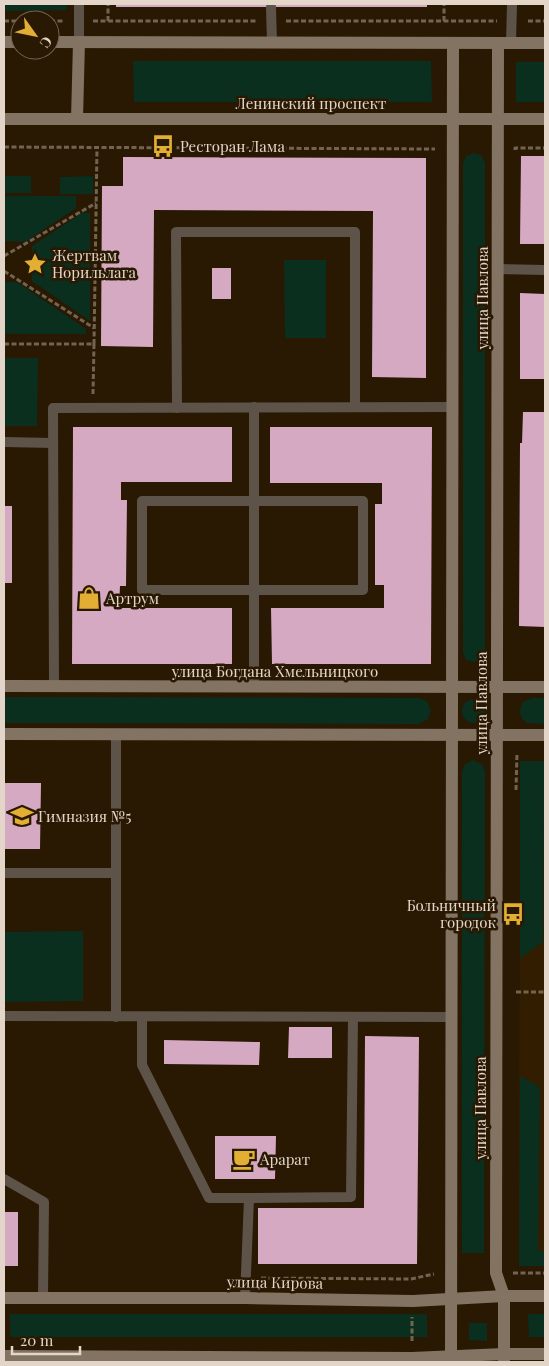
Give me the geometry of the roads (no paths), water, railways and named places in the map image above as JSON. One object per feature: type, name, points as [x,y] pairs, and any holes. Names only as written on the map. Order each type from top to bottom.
[{"type":"street","points":[[60,42],[545,43]]},
{"type":"street","points":[[78,119],[79,42]]},
{"type":"street","name":"улица Павлова","points":[[451,1359],[453,43]]},
{"type":"street","name":"улица Павлова","points":[[504,1358],[504,1296],[496,1273],[498,119],[505,43]]},
{"type":"street","name":"Ленинский проспект","points":[[4,119],[545,119]]},
{"type":"street","name":"улица Богдана Хмельницкого","points":[[4,686],[545,687]]},
{"type":"street","points":[[4,734],[545,735]]},
{"type":"street","name":"улица Кирова","points":[[4,1298],[413,1300],[545,1296]]},
{"type":"street","points":[[4,1356],[451,1359],[504,1358],[545,1354]]},
{"type":"lane","points":[[79,4],[79,42]]},
{"type":"lane","points":[[505,43],[512,21],[512,4]]},
{"type":"lane","points":[[271,7],[272,43]]},
{"type":"lane","points":[[177,408],[176,232],[355,232],[355,407]]},
{"type":"lane","points":[[498,269],[545,270]]},
{"type":"lane","points":[[254,407],[254,687]]},
{"type":"lane","points":[[54,686],[53,408],[452,407]]},
{"type":"lane","points":[[4,442],[53,443]]},
{"type":"lane","points":[[142,501],[363,501],[363,590],[254,590],[142,590],[142,501]]},
{"type":"lane","points":[[116,735],[116,1017]]},
{"type":"lane","points":[[4,873],[116,873]]},
{"type":"lane","points":[[4,1016],[452,1017]]},
{"type":"lane","points":[[142,1017],[142,1065],[209,1198],[249,1198],[351,1197],[353,1017]]},
{"type":"lane","points":[[4,1179],[44,1202],[43,1298]]},
{"type":"lane","points":[[245,1298],[249,1198]]},
{"type":"place","name":"Ресторан Лама","points":[[163,146]]},
{"type":"place","name":"Жертвам Норильлага","points":[[35,264]]},
{"type":"place","name":"Артрум","points":[[89,598]]},
{"type":"place","name":"Гимназия №5","points":[[22,816]]},
{"type":"place","name":"Больничный городок","points":[[513,914]]},
{"type":"place","name":"Арарат","points":[[244,1159]]}]
